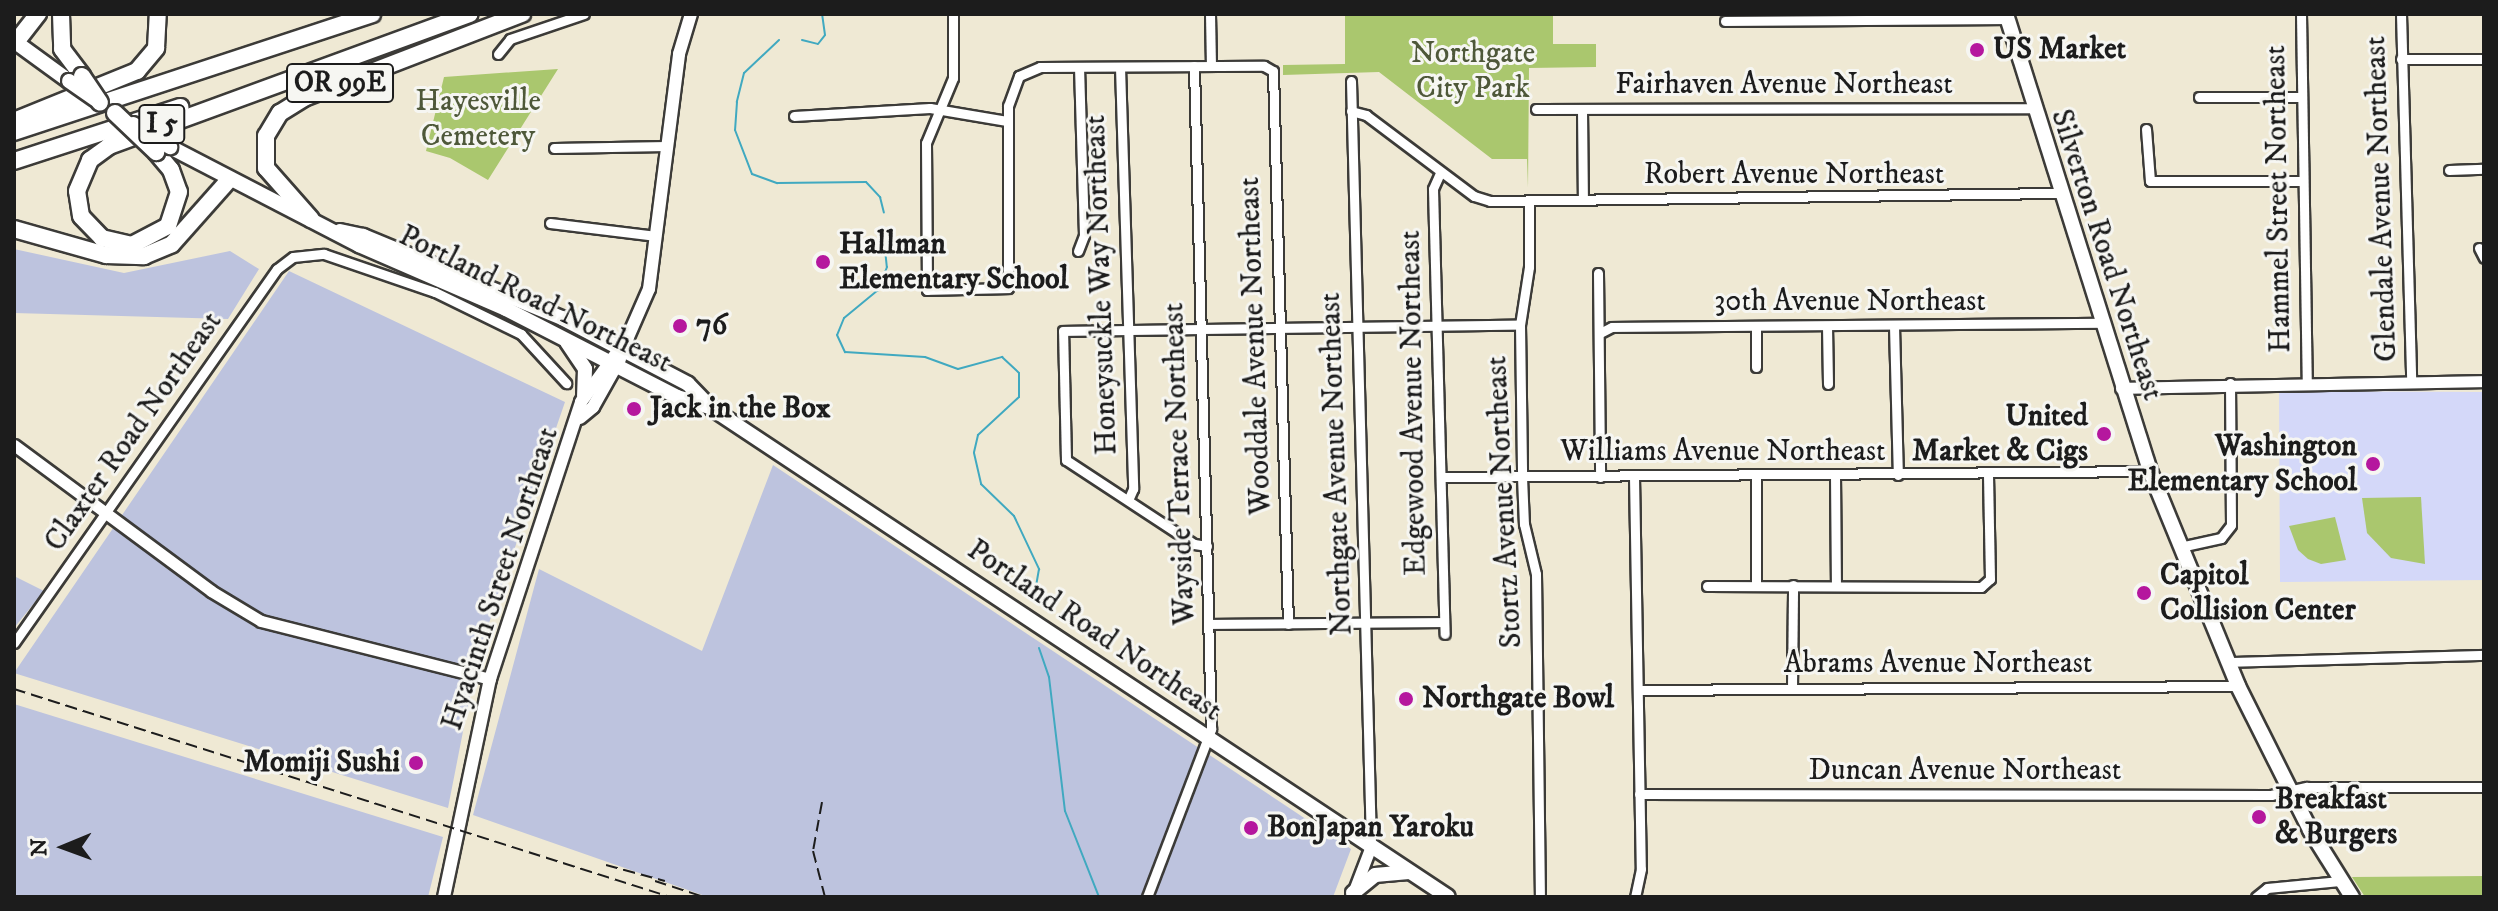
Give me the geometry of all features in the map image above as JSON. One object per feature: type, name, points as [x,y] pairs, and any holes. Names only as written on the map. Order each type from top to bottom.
[{"type":"highway","points":[[15,42],[38,14]]},
{"type":"highway","points":[[61,14],[62,49],[76,78]]},
{"type":"highway","points":[[14,121],[137,71],[156,48],[158,14]]},
{"type":"highway","name":"I 5","points":[[14,132],[372,14]]},
{"type":"highway","name":"I 5","points":[[14,161],[461,14]]},
{"type":"highway","name":"I 5","points":[[115,113],[163,149],[179,192],[168,226],[132,245],[102,238],[81,216],[77,191],[90,160],[109,146],[470,14]]},
{"type":"highway","name":"OR 99E","points":[[311,219],[266,168],[266,136],[280,113],[304,98],[522,14]]},
{"type":"highway","name":"I 5","points":[[76,78],[100,103]]},
{"type":"highway","points":[[14,229],[106,255],[144,256],[172,244],[228,181]]},
{"type":"main road","name":"Hyacinth Street Northeast","points":[[580,418],[593,407],[646,300],[679,54],[691,14]]},
{"type":"main road","name":"Silverton Road Northeast","points":[[2007,16],[2032,108],[2150,471],[2238,686],[2290,791],[2352,897]]},
{"type":"main road","points":[[15,42],[76,78]]},
{"type":"main road","points":[[100,103],[115,113]]},
{"type":"main road","name":"Portland Road Northeast","points":[[163,149],[311,219],[363,236],[622,347],[688,384],[711,408],[1448,897]]},
{"type":"main road","name":"Portland Road Northeast","points":[[340,231],[359,245],[565,338],[677,397],[711,408]]},
{"type":"main road","points":[[565,338],[585,369],[584,396]]},
{"type":"main road","name":"Hyacinth Street Northeast","points":[[444,897],[490,679],[580,418],[584,396],[613,363]]},
{"type":"main road","points":[[1352,895],[1375,875],[1410,872]]},
{"type":"street","points":[[498,54],[510,39],[584,14]]},
{"type":"street","points":[[953,14],[953,78],[925,151],[927,290],[1008,288],[1007,121],[1010,93],[1019,76],[1040,67],[1211,66],[1210,14]]},
{"type":"street","name":"Hammel Street Northeast","points":[[2301,14],[2307,383]]},
{"type":"street","name":"Glendale Avenue Northeast","points":[[2401,14],[2411,382]]},
{"type":"street","points":[[1725,21],[2007,16]]},
{"type":"street","points":[[2401,59],[2484,59]]},
{"type":"street","name":"Wayside Terrace Northeast","points":[[1147,897],[1210,739],[1194,66]]},
{"type":"street","name":"Wooddale Avenue Northeast","points":[[1211,66],[1271,68],[1288,624]]},
{"type":"street","name":"Honeysuckle Way Northeast","points":[[1120,67],[1133,489],[1128,500]]},
{"type":"street","points":[[1078,251],[1084,235],[1079,68]]},
{"type":"street","name":"Northgate Avenue Northeast","points":[[1351,81],[1371,846]]},
{"type":"street","points":[[2199,97],[2301,97]]},
{"type":"street","points":[[794,116],[811,111],[939,108],[1007,121]]},
{"type":"street","name":"Fairhaven Avenue Northeast","points":[[1536,109],[2032,108]]},
{"type":"street","points":[[1582,110],[1583,200]]},
{"type":"street","name":"Robert Avenue Northeast","points":[[1351,111],[1366,115],[1440,173],[1481,199],[1529,201],[2059,193]]},
{"type":"street","points":[[2146,129],[2150,181],[2302,181]]},
{"type":"street","points":[[554,148],[667,146]]},
{"type":"street","points":[[2449,170],[2484,169]]},
{"type":"street","name":"Edgewood Avenue Northeast","points":[[1440,173],[1433,184],[1445,634]]},
{"type":"street","name":"Stortz Avenue Northeast","points":[[1529,201],[1529,267],[1520,325],[1522,477],[1524,524],[1536,574],[1540,897]]},
{"type":"street","points":[[550,223],[656,236]]},
{"type":"street","name":"Claxter Road Northeast","points":[[14,643],[110,512],[277,269],[298,254],[324,254],[395,276],[509,328],[528,340],[550,372],[566,383]]},
{"type":"street","points":[[1598,273],[1600,477]]},
{"type":"street","name":"30th Avenue Northeast","points":[[1600,333],[1612,327],[2100,323]]},
{"type":"street","points":[[1207,546],[1194,544],[1066,460],[1063,331],[1520,325]]},
{"type":"street","points":[[1827,326],[1828,384]]},
{"type":"street","points":[[1894,326],[1898,475]]},
{"type":"street","points":[[1756,327],[1756,367]]},
{"type":"street","points":[[2121,388],[2230,383],[2484,381]]},
{"type":"street","points":[[2180,547],[2221,538],[2231,525],[2230,383]]},
{"type":"street","points":[[14,445],[110,512],[211,591],[261,621],[490,679]]},
{"type":"street","name":"Williams Avenue Northeast","points":[[1441,477],[1988,475],[2150,471]]},
{"type":"street","points":[[1835,475],[1836,585]]},
{"type":"street","points":[[1707,586],[1987,584],[1988,475]]},
{"type":"street","points":[[1756,476],[1756,585]]},
{"type":"street","points":[[1634,477],[1641,869],[1635,897]]},
{"type":"street","points":[[1792,688],[1793,585]]},
{"type":"street","points":[[1209,624],[1444,622]]},
{"type":"street","points":[[2228,662],[2484,655]]},
{"type":"street","name":"Abrams Avenue Northeast","points":[[1639,690],[2238,686]]},
{"type":"street","name":"Duncan Avenue Northeast","points":[[1639,794],[2271,795],[2290,791],[2484,787]]},
{"type":"street","points":[[1352,895],[1371,846]]},
{"type":"street","points":[[2256,897],[2267,888],[2328,886],[2340,881]]},
{"type":"shaded area","points":[[14,249],[124,273],[230,251],[259,269],[228,319],[14,313]]},
{"type":"shaded area","points":[[289,271],[565,402],[478,655],[448,808],[14,673]]},
{"type":"shaded area","name":"Washington Elementary School","points":[[2279,391],[2484,392],[2484,580],[2280,582]]},
{"type":"shaded area","points":[[773,465],[1351,849],[1333,897],[708,897],[473,815],[539,569],[702,651]]},
{"type":"shaded area","points":[[14,576],[44,591],[14,628]]},
{"type":"shaded area","points":[[14,704],[443,837],[428,897],[14,897]]},
{"type":"green space","name":"Northgate City Park","points":[[1345,14],[1553,14],[1553,44],[1596,44],[1596,67],[1529,68],[1528,188],[1527,159],[1492,159],[1379,72],[1283,75],[1283,65],[1345,64]]},
{"type":"green space","name":"Hayesville Cemetery","points":[[558,69],[488,180],[450,158],[426,151],[444,77]]},
{"type":"green space","points":[[2421,497],[2425,564],[2391,558],[2367,533],[2362,498]]},
{"type":"green space","points":[[2335,517],[2346,560],[2321,564],[2308,559],[2298,550],[2289,526]]},
{"type":"green space","points":[[2484,876],[2484,897],[2365,897],[2352,877]]},
{"type":"waterway","points":[[802,40],[818,44],[825,35],[822,14]]},
{"type":"waterway","points":[[779,40],[744,73],[737,102],[735,130],[752,174],[777,183],[866,182],[880,197],[884,213]]},
{"type":"waterway","points":[[884,240],[887,267],[878,290],[844,318],[837,335],[845,352],[925,357],[958,369],[1002,357],[1019,373],[1019,397],[978,435],[974,453],[981,484],[1014,516],[1039,569],[1034,598]]},
{"type":"waterway","points":[[1039,648],[1049,677],[1065,811],[1099,897]]},
{"type":"railway","points":[[14,689],[670,897]]},
{"type":"railway","points":[[822,802],[813,851],[825,897]]},
{"type":"railway","points":[[606,865],[665,881]]},
{"type":"railway","points":[[655,881],[704,897]]},
{"type":"place","name":"US Market","points":[[1977,50]]},
{"type":"place","name":"Hallman Elementary School","points":[[823,262]]},
{"type":"place","name":"76","points":[[680,326]]},
{"type":"place","name":"Jack in the Box","points":[[634,409]]},
{"type":"place","name":"United Market & Cigs","points":[[2104,434]]},
{"type":"place","name":"Washington Elementary School","points":[[2373,464]]},
{"type":"place","name":"Capitol Collision Center","points":[[2144,593]]},
{"type":"place","name":"Northgate Bowl","points":[[1406,699]]},
{"type":"place","name":"Momiji Sushi","points":[[416,763]]},
{"type":"place","name":"Breakfast & Burgers","points":[[2259,817]]},
{"type":"place","name":"BonJapan Yaroku","points":[[1251,828]]}]
